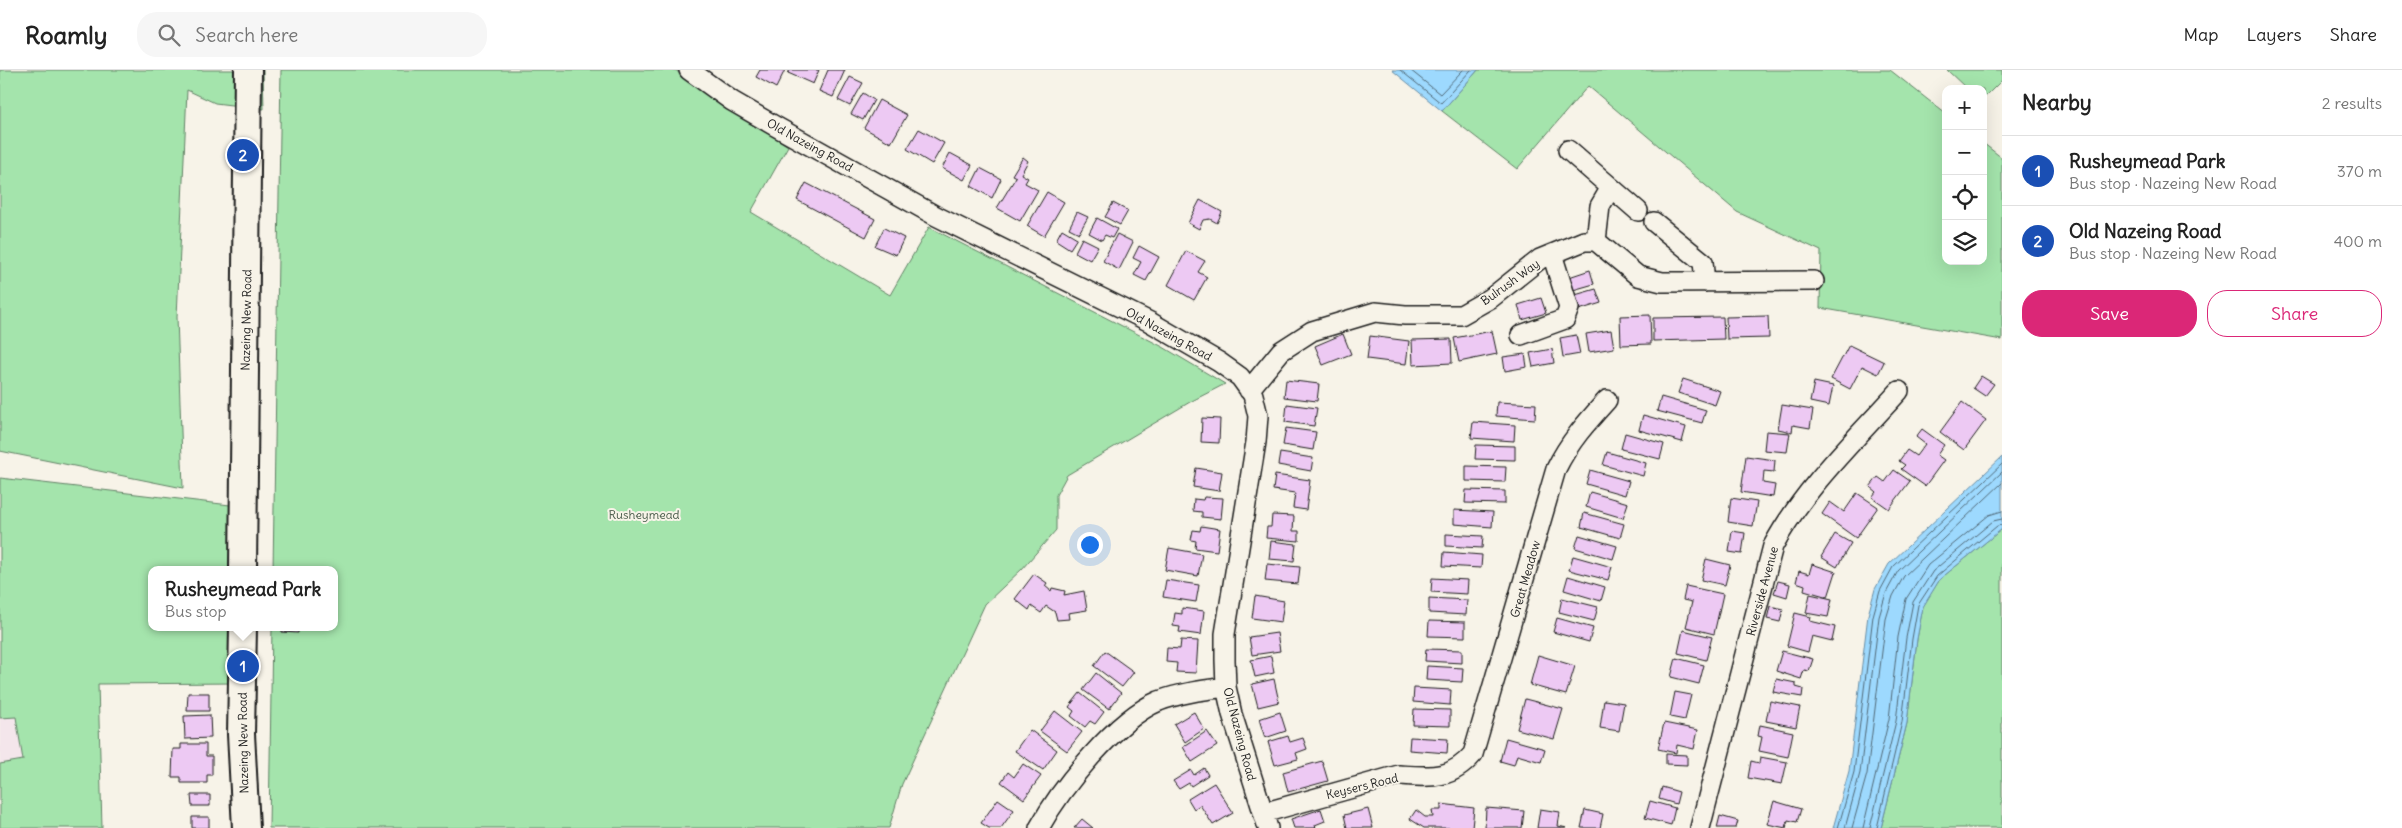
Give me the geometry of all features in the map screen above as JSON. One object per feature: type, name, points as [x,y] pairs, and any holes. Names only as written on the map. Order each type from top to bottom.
[{"type":"main road","name":"Nazeing New Road","points":[[243,566],[248,70]]},
{"type":"main road","name":"Nazeing New Road","points":[[242,631],[241,734],[246,828]]},
{"type":"street","name":"Old Nazeing Road","points":[[689,70],[741,106],[936,216],[1150,322],[1240,377],[1253,395],[1258,416],[1256,442],[1225,634],[1226,687],[1239,736],[1266,820]]},
{"type":"street","points":[[1568,150],[1610,189],[1638,211]]},
{"type":"street","points":[[1610,189],[1600,206],[1596,241],[1638,276],[1662,282],[1814,281]]},
{"type":"street","points":[[1654,222],[1703,262],[1705,282]]},
{"type":"street","name":"Bulrush Way","points":[[1249,390],[1281,351],[1312,332],[1375,312],[1405,315],[1461,315],[1491,298],[1540,259],[1584,241],[1596,241]]},
{"type":"street","points":[[1521,335],[1565,319],[1569,308],[1552,254]]},
{"type":"street","name":"Riverside Avenue","points":[[1700,828],[1773,546],[1786,522],[1804,499],[1899,392]]},
{"type":"street","name":"Great Meadow","points":[[1462,768],[1473,754],[1481,732],[1556,469],[1565,450],[1579,431],[1607,400]]},
{"type":"street","points":[[1039,828],[1054,801],[1088,759],[1134,715],[1158,702],[1197,690],[1226,687]]},
{"type":"street","name":"Keysers Road","points":[[1266,820],[1400,776],[1447,774],[1462,768]]},
{"type":"shaded area","points":[[16,717],[23,760],[0,764],[0,718]]},
{"type":"green space","points":[[0,70],[263,70],[264,109],[215,103],[187,90],[177,317],[183,488],[0,451]]},
{"type":"green space","name":"Rusheymead","points":[[281,70],[675,70],[788,146],[751,212],[890,295],[929,227],[1163,347],[1225,384],[1190,402],[1067,475],[1056,495],[1056,530],[1022,569],[985,604],[902,784],[889,828],[269,828],[272,631],[338,631],[338,566],[273,566]]},
{"type":"green space","points":[[1478,70],[1890,70],[1942,111],[1942,265],[1987,265],[1987,146],[2002,158],[2002,340],[1820,308],[1821,251],[1737,212],[1588,86],[1517,169],[1442,111]]},
{"type":"green space","points":[[1947,70],[2002,70],[2002,80],[1987,95],[1987,85],[1963,85]]},
{"type":"green space","points":[[0,478],[230,505],[232,566],[148,566],[148,631],[234,631],[236,683],[98,684],[102,828],[0,828],[0,764],[23,760],[16,717],[0,718]]},
{"type":"green space","points":[[2002,529],[2002,828],[1881,828],[1907,723],[1923,606],[1940,579]]},
{"type":"water","points":[[1392,70],[1478,70],[1442,111]]},
{"type":"water","points":[[2002,457],[2002,529],[1940,579],[1923,607],[1917,639],[1907,723],[1881,828],[1833,828],[1849,771],[1868,615],[1875,589],[1889,564]]},
{"type":"building","points":[[760,70],[785,70],[776,88],[756,77]]},
{"type":"building","points":[[790,70],[819,70],[813,84],[788,73]]},
{"type":"building","points":[[828,70],[845,70],[833,97],[819,91]]},
{"type":"building","points":[[850,77],[863,83],[850,106],[838,100]]},
{"type":"building","points":[[863,93],[874,100],[863,120],[851,114]]},
{"type":"building","points":[[879,100],[907,115],[891,143],[864,128]]},
{"type":"building","points":[[919,129],[944,143],[932,164],[907,149]]},
{"type":"building","points":[[950,153],[972,165],[964,180],[942,168]]},
{"type":"building","points":[[1023,157],[1028,161],[1021,174],[1028,178],[1025,183],[1038,190],[1020,221],[997,208],[1016,177],[1012,175]]},
{"type":"building","points":[[980,168],[1001,179],[992,198],[971,186]]},
{"type":"building","points":[[806,183],[875,219],[866,237],[797,200]]},
{"type":"building","points":[[1047,192],[1064,202],[1044,236],[1027,226]]},
{"type":"building","points":[[1200,200],[1222,212],[1217,223],[1210,219],[1203,220],[1199,229],[1188,223]]},
{"type":"building","points":[[1113,203],[1128,211],[1120,225],[1105,217]]},
{"type":"building","points":[[1077,212],[1088,217],[1079,233],[1069,228]]},
{"type":"building","points":[[1097,218],[1117,229],[1112,238],[1105,235],[1102,240],[1089,233]]},
{"type":"building","points":[[884,228],[904,238],[896,255],[875,246]]},
{"type":"building","points":[[1062,229],[1077,238],[1070,249],[1056,240]]},
{"type":"building","points":[[1117,234],[1133,242],[1119,270],[1103,261]]},
{"type":"building","points":[[1082,238],[1098,246],[1090,260],[1075,252]]},
{"type":"building","points":[[1139,246],[1159,257],[1146,281],[1134,275],[1141,262],[1133,258]]},
{"type":"building","points":[[1186,251],[1205,261],[1198,272],[1207,277],[1194,300],[1168,285]]},
{"type":"building","points":[[1590,270],[1594,284],[1573,290],[1569,277]]},
{"type":"building","points":[[1596,289],[1601,303],[1579,310],[1575,295]]},
{"type":"building","points":[[1541,298],[1546,313],[1522,320],[1518,305]]},
{"type":"building","points":[[1650,315],[1651,344],[1621,345],[1620,316]]},
{"type":"building","points":[[1768,316],[1769,338],[1727,339],[1726,317]]},
{"type":"building","points":[[1723,317],[1724,339],[1653,341],[1653,318]]},
{"type":"building","points":[[1611,330],[1614,348],[1589,352],[1586,334]]},
{"type":"building","points":[[1492,331],[1497,354],[1459,362],[1454,338]]},
{"type":"building","points":[[1343,334],[1351,354],[1323,365],[1315,346]]},
{"type":"building","points":[[1576,335],[1580,354],[1563,357],[1560,338]]},
{"type":"building","points":[[1370,336],[1409,341],[1406,364],[1367,359]]},
{"type":"building","points":[[1451,339],[1452,363],[1413,365],[1412,340]]},
{"type":"building","points":[[1849,345],[1884,362],[1878,374],[1862,366],[1850,389],[1831,379]]},
{"type":"building","points":[[1552,349],[1554,363],[1533,367],[1530,353]]},
{"type":"building","points":[[1525,354],[1527,367],[1505,371],[1503,357]]},
{"type":"building","points":[[1981,376],[1994,384],[1985,396],[1973,388]]},
{"type":"building","points":[[1683,379],[1720,391],[1715,405],[1678,393]]},
{"type":"building","points":[[1286,380],[1319,384],[1317,401],[1284,397]]},
{"type":"building","points":[[1814,382],[1833,386],[1829,406],[1810,402]]},
{"type":"building","points":[[1661,397],[1706,410],[1702,423],[1657,411]]},
{"type":"building","points":[[1497,402],[1536,404],[1535,419],[1496,416]]},
{"type":"building","points":[[1962,402],[1986,420],[1964,450],[1940,432]]},
{"type":"building","points":[[1287,404],[1317,408],[1314,426],[1285,422]]},
{"type":"building","points":[[1782,405],[1813,410],[1810,428],[1793,425],[1792,432],[1778,429]]},
{"type":"building","points":[[1643,415],[1686,427],[1682,442],[1639,430]]},
{"type":"building","points":[[1202,418],[1220,419],[1219,443],[1201,442]]},
{"type":"building","points":[[1473,422],[1515,425],[1514,441],[1471,438]]},
{"type":"building","points":[[1286,428],[1316,432],[1313,450],[1283,445]]},
{"type":"building","points":[[1922,429],[1944,445],[1937,455],[1944,460],[1925,486],[1901,469],[1905,465],[1899,461],[1907,450],[1916,456],[1925,444],[1916,437]]},
{"type":"building","points":[[1766,431],[1790,433],[1787,452],[1764,450]]},
{"type":"building","points":[[1625,433],[1664,444],[1660,459],[1621,449]]},
{"type":"building","points":[[1476,445],[1515,446],[1515,460],[1475,459]]},
{"type":"building","points":[[1607,452],[1646,463],[1643,476],[1603,465]]},
{"type":"building","points":[[1280,453],[1313,458],[1311,471],[1278,465]]},
{"type":"building","points":[[1746,456],[1775,460],[1774,472],[1764,471],[1763,483],[1775,485],[1773,497],[1741,492]]},
{"type":"building","points":[[1466,466],[1506,467],[1505,482],[1466,481]]},
{"type":"building","points":[[1196,468],[1222,472],[1219,491],[1193,487]]},
{"type":"building","points":[[1590,470],[1629,481],[1625,495],[1586,484]]},
{"type":"building","points":[[1894,470],[1910,481],[1889,509],[1872,497],[1876,492],[1870,487],[1878,477],[1885,482]]},
{"type":"building","points":[[1275,475],[1310,480],[1306,510],[1293,508],[1295,493],[1273,490]]},
{"type":"building","points":[[1466,490],[1505,491],[1505,504],[1465,503]]},
{"type":"building","points":[[1590,492],[1628,503],[1623,518],[1586,507]]},
{"type":"building","points":[[1857,493],[1878,507],[1856,538],[1822,514],[1830,502],[1844,512]]},
{"type":"building","points":[[1204,497],[1223,498],[1221,519],[1202,517],[1202,512],[1193,511],[1194,499],[1203,500]]},
{"type":"building","points":[[1731,498],[1757,502],[1753,526],[1728,522]]},
{"type":"building","points":[[1454,510],[1493,512],[1492,527],[1454,524]]},
{"type":"building","points":[[1584,513],[1624,524],[1620,538],[1581,527]]},
{"type":"building","points":[[1272,515],[1294,516],[1293,531],[1299,531],[1299,541],[1266,538],[1267,527],[1271,527]]},
{"type":"building","points":[[1201,526],[1220,529],[1217,551],[1195,548],[1196,541],[1191,540],[1193,530],[1200,531]]},
{"type":"building","points":[[1732,531],[1745,533],[1742,554],[1729,552]]},
{"type":"building","points":[[1446,534],[1483,536],[1482,548],[1446,546]]},
{"type":"building","points":[[1835,534],[1851,543],[1837,567],[1821,557]]},
{"type":"building","points":[[1579,535],[1617,546],[1613,559],[1575,548]]},
{"type":"building","points":[[1271,541],[1296,544],[1294,561],[1269,559]]},
{"type":"building","points":[[1169,548],[1202,554],[1198,576],[1165,570]]},
{"type":"building","points":[[1444,552],[1482,555],[1481,568],[1443,566]]},
{"type":"building","points":[[1573,556],[1612,567],[1608,580],[1569,570]]},
{"type":"building","points":[[1706,559],[1730,565],[1725,585],[1701,580]]},
{"type":"building","points":[[1267,564],[1300,567],[1298,584],[1265,581]]},
{"type":"building","points":[[1812,564],[1836,572],[1828,597],[1804,590],[1805,585],[1796,582],[1799,571],[1809,574]]},
{"type":"building","points":[[1034,574],[1047,583],[1045,586],[1051,591],[1052,588],[1065,591],[1064,595],[1084,591],[1087,610],[1068,613],[1069,619],[1057,620],[1055,612],[1046,606],[1041,613],[1031,606],[1029,610],[1015,599]]},
{"type":"building","points":[[1568,576],[1605,587],[1601,601],[1564,590]]},
{"type":"building","points":[[1432,578],[1468,580],[1467,594],[1431,592]]},
{"type":"building","points":[[1166,580],[1199,585],[1196,602],[1163,597]]},
{"type":"building","points":[[1778,581],[1790,584],[1787,597],[1774,593]]},
{"type":"building","points":[[1686,586],[1723,594],[1714,634],[1686,627],[1692,602],[1683,600]]},
{"type":"building","points":[[1810,594],[1832,599],[1828,617],[1806,613]]},
{"type":"building","points":[[1255,596],[1284,601],[1281,622],[1252,618]]},
{"type":"building","points":[[1429,598],[1467,600],[1466,615],[1429,613]]},
{"type":"building","points":[[1562,598],[1598,607],[1594,621],[1559,612]]},
{"type":"building","points":[[1770,606],[1783,609],[1780,622],[1767,619]]},
{"type":"building","points":[[1182,608],[1204,611],[1201,635],[1179,632],[1180,627],[1173,626],[1175,613],[1182,614]]},
{"type":"building","points":[[1795,613],[1811,617],[1810,621],[1835,627],[1832,641],[1812,636],[1808,652],[1787,646]]},
{"type":"building","points":[[1557,618],[1593,628],[1589,642],[1553,632]]},
{"type":"building","points":[[1429,621],[1465,622],[1465,637],[1428,636]]},
{"type":"building","points":[[1683,630],[1712,637],[1706,660],[1678,653]]},
{"type":"building","points":[[298,631],[298,633],[282,632]]},
{"type":"building","points":[[1277,633],[1280,651],[1252,655],[1249,637]]},
{"type":"building","points":[[1181,640],[1198,641],[1196,673],[1176,672],[1177,663],[1166,662],[1167,648],[1180,649]]},
{"type":"building","points":[[1426,649],[1462,650],[1462,663],[1425,661]]},
{"type":"building","points":[[1105,651],[1134,672],[1122,687],[1094,666]]},
{"type":"building","points":[[1782,651],[1813,659],[1809,671],[1804,670],[1801,679],[1776,671]]},
{"type":"building","points":[[1538,655],[1575,666],[1566,695],[1530,685]]},
{"type":"building","points":[[1271,656],[1274,673],[1255,677],[1251,660]]},
{"type":"building","points":[[1676,658],[1704,665],[1699,684],[1671,677]]},
{"type":"building","points":[[1427,666],[1463,668],[1462,682],[1426,680]]},
{"type":"building","points":[[1096,673],[1121,693],[1109,709],[1083,690]]},
{"type":"building","points":[[1274,679],[1279,702],[1258,707],[1252,684]]},
{"type":"building","points":[[1776,679],[1796,683],[1796,687],[1803,689],[1802,697],[1773,692]]},
{"type":"building","points":[[1414,688],[1451,690],[1450,705],[1413,702]]},
{"type":"building","points":[[1675,692],[1691,695],[1685,720],[1670,717]]},
{"type":"building","points":[[188,693],[209,693],[209,711],[187,711]]},
{"type":"building","points":[[1080,693],[1104,712],[1095,724],[1090,721],[1085,727],[1071,716],[1074,711],[1069,707]]},
{"type":"building","points":[[1525,699],[1563,709],[1554,739],[1517,729]]},
{"type":"building","points":[[1604,700],[1624,703],[1619,731],[1600,728]]},
{"type":"building","points":[[1770,701],[1800,707],[1796,727],[1766,721]]},
{"type":"building","points":[[1414,709],[1450,710],[1450,726],[1413,725]]},
{"type":"building","points":[[1055,711],[1082,732],[1067,751],[1040,731]]},
{"type":"building","points":[[1194,712],[1204,729],[1185,742],[1174,724]]},
{"type":"building","points":[[1280,712],[1286,731],[1265,738],[1259,719]]},
{"type":"building","points":[[210,715],[211,738],[185,739],[184,716]]},
{"type":"building","points":[[1664,723],[1698,730],[1694,749],[1677,745],[1676,753],[1658,749]]},
{"type":"building","points":[[1760,725],[1793,732],[1788,757],[1759,751],[1762,737],[1758,736]]},
{"type":"building","points":[[1030,730],[1057,750],[1043,770],[1015,751]]},
{"type":"building","points":[[1207,731],[1217,746],[1192,762],[1183,747]]},
{"type":"building","points":[[1288,736],[1290,742],[1303,738],[1307,749],[1296,753],[1298,759],[1275,765],[1268,742]]},
{"type":"building","points":[[1410,737],[1448,739],[1447,753],[1409,750]]},
{"type":"building","points":[[1506,738],[1545,749],[1541,762],[1517,755],[1514,765],[1500,761]]},
{"type":"building","points":[[181,744],[206,744],[206,756],[212,756],[212,775],[207,775],[207,783],[181,783],[181,777],[172,777],[173,749],[181,749]]},
{"type":"building","points":[[1666,754],[1687,755],[1687,765],[1666,764]]},
{"type":"building","points":[[1760,757],[1787,762],[1782,784],[1748,778],[1751,761],[1759,763]]},
{"type":"building","points":[[1322,761],[1328,781],[1288,792],[1283,772]]},
{"type":"building","points":[[1023,764],[1041,776],[1024,799],[1001,782],[1008,772],[1014,777]]},
{"type":"building","points":[[1204,768],[1208,775],[1191,786],[1189,783],[1179,789],[1173,781],[1191,770],[1194,775]]},
{"type":"building","points":[[1214,783],[1233,813],[1213,825],[1200,805],[1194,809],[1188,799]]},
{"type":"building","points":[[1662,787],[1679,792],[1676,804],[1659,799]]},
{"type":"building","points":[[191,795],[210,795],[210,806],[192,806]]},
{"type":"building","points":[[998,799],[1014,810],[1001,828],[989,828],[981,823]]},
{"type":"building","points":[[1650,801],[1675,808],[1671,825],[1645,818]]},
{"type":"building","points":[[1774,801],[1801,809],[1797,822],[1788,820],[1786,828],[1767,824]]},
{"type":"building","points":[[1441,804],[1474,808],[1472,828],[1424,828],[1410,819],[1416,810],[1425,817],[1433,817],[1432,810],[1441,810]]},
{"type":"building","points":[[1486,808],[1524,811],[1522,828],[1485,828]]},
{"type":"building","points":[[1321,809],[1325,821],[1315,825],[1316,828],[1294,828],[1291,819]]},
{"type":"building","points":[[1368,809],[1373,828],[1347,828],[1344,815]]},
{"type":"building","points":[[1540,809],[1560,812],[1558,826],[1567,828],[1537,828]]},
{"type":"building","points":[[1585,810],[1603,814],[1600,828],[1581,828]]},
{"type":"building","points":[[1720,816],[1738,821],[1736,828],[1717,828]]},
{"type":"building","points":[[192,817],[209,817],[209,828],[192,828]]},
{"type":"building","points":[[1082,819],[1093,828],[1074,828]]},
{"type":"place","name":"Old Nazeing Road","points":[[243,155]]},
{"type":"place","name":"Rusheymead Park","points":[[243,666]]}]
